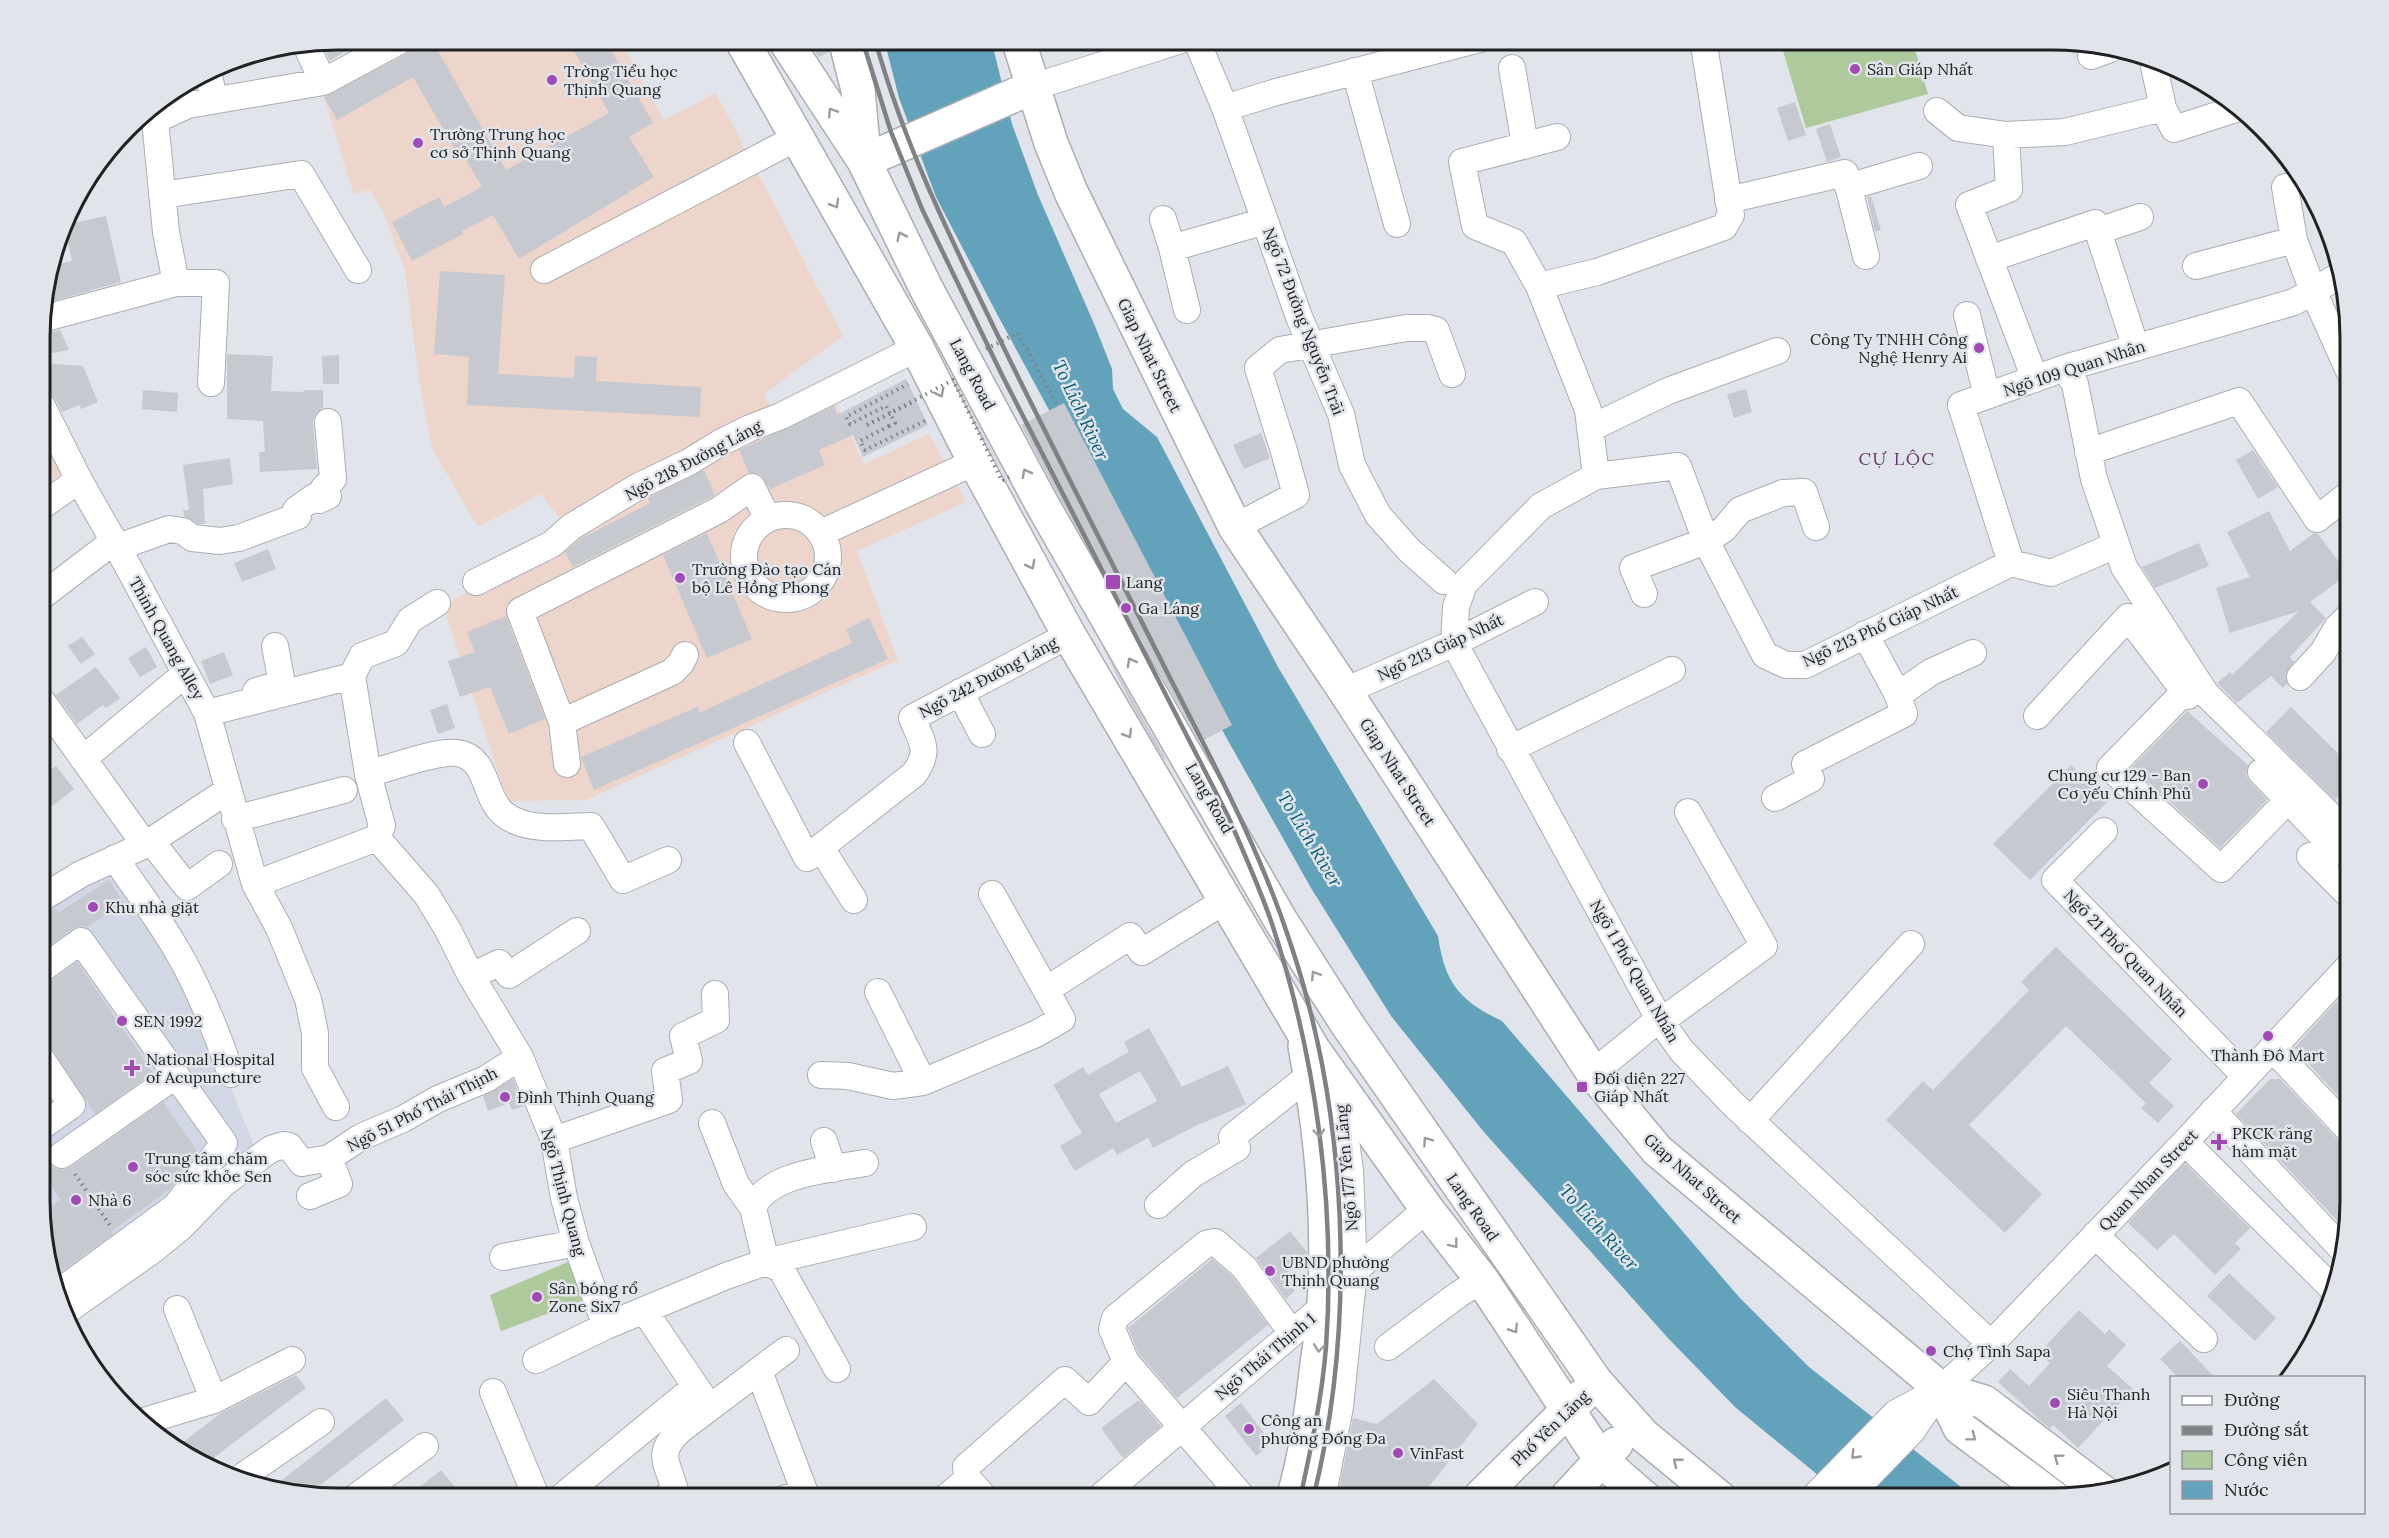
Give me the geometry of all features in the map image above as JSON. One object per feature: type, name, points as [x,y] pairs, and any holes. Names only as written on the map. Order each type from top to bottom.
[{"type":"main road","points":[[747,50],[917,348],[975,462],[1069,635],[1302,1031],[1324,1081],[1482,1280],[1601,1460],[1634,1488]]},
{"type":"main road","name":"Lang Road","points":[[791,50],[864,161],[926,288],[1043,506],[1281,921],[1347,1024],[1596,1382],[1633,1425],[1709,1488]]},
{"type":"main road","points":[[848,50],[858,90],[864,161],[1022,91]]},
{"type":"main road","name":"Giap Nhat Street","points":[[1019,50],[1022,91],[1051,143],[1071,192],[1235,527],[1345,691],[1593,1073],[1657,1150],[1941,1389]]},
{"type":"main road","points":[[1009,524],[1043,506]]},
{"type":"main road","points":[[1296,1488],[1314,1398],[1324,1306],[1326,1232],[1319,1126],[1324,1081]]},
{"type":"main road","name":"Phố Yên Lãng","points":[[1489,1488],[1596,1382]]},
{"type":"main road","points":[[1941,1389],[1984,1402],[2094,1485]]},
{"type":"main road","points":[[1941,1389],[1960,1428],[2041,1488]]},
{"type":"main road","points":[[1574,1488],[1633,1425]]},
{"type":"street","points":[[176,284],[166,232],[155,120],[188,105],[214,99],[323,82],[383,50]]},
{"type":"street","points":[[1022,91],[1150,50]]},
{"type":"street","name":"Ngõ 72 Đường Nguyễn Trãi","points":[[1201,50],[1225,108],[1311,346],[1341,414],[1352,465],[1378,515],[1409,550],[1444,581]]},
{"type":"street","points":[[1225,108],[1437,50]]},
{"type":"street","points":[[1539,286],[1597,272],[1724,227],[1731,215],[1705,50]]},
{"type":"street","points":[[309,51],[323,82]]},
{"type":"street","points":[[1512,68],[1525,145]]},
{"type":"street","points":[[2154,68],[2163,108],[2174,129],[2229,111]]},
{"type":"street","points":[[1355,71],[1397,224]]},
{"type":"street","points":[[210,79],[214,99]]},
{"type":"street","points":[[1937,111],[1958,128],[2006,135],[2065,132],[2163,108]]},
{"type":"street","points":[[2006,135],[2009,189],[1969,205],[2035,379]]},
{"type":"street","points":[[544,270],[798,137]]},
{"type":"street","points":[[1557,137],[1462,162],[1475,226],[1514,242],[1539,286],[1588,410],[1596,476]]},
{"type":"street","points":[[1848,187],[1919,166]]},
{"type":"street","points":[[1728,200],[1845,173],[1866,256]]},
{"type":"street","points":[[162,195],[301,174],[358,270]]},
{"type":"street","points":[[2285,187],[2294,240],[2313,291],[2340,351]]},
{"type":"street","points":[[2098,231],[2140,217]]},
{"type":"street","points":[[1163,219],[1187,310]]},
{"type":"street","points":[[1172,248],[1265,221]]},
{"type":"street","points":[[1989,259],[2094,223],[2136,348]]},
{"type":"street","points":[[2196,266],[2294,240]]},
{"type":"street","name":"Ngõ 109 Quan Nhân","points":[[2011,563],[1961,405],[2065,368],[2294,302],[2334,279]]},
{"type":"street","points":[[50,317],[176,284],[216,282],[211,383]]},
{"type":"street","points":[[1967,315],[1987,396]]},
{"type":"street","points":[[1235,527],[1296,495],[1258,368],[1280,350],[1406,328],[1428,328],[1436,330],[1452,374]]},
{"type":"street","name":"Ngõ 218 Đường Láng","points":[[476,582],[552,544],[571,527],[639,486],[689,462],[720,443],[781,416],[917,348]]},
{"type":"street","points":[[1591,428],[1668,391],[1777,351]]},
{"type":"street","points":[[2065,368],[2074,384],[2094,479],[2124,567],[2206,694],[2340,825]]},
{"type":"street","points":[[2088,452],[2239,401],[2317,519],[2340,501]]},
{"type":"street","name":"Thinh Quang Alley","points":[[50,422],[79,480],[205,709],[255,885],[279,928],[308,999],[315,1033],[315,1068],[336,1107]]},
{"type":"street","points":[[50,590],[116,544],[169,529],[183,531],[192,538],[220,541],[239,538],[298,516],[296,510],[314,496],[319,500],[328,496],[324,488],[333,479],[328,422]]},
{"type":"street","points":[[820,533],[975,462]]},
{"type":"street","name":"Ngõ 213 Phố Giáp Nhất","points":[[1454,643],[1456,608],[1464,584],[1540,506],[1596,476],[1678,466],[1706,541],[1765,655],[1786,665],[1804,665],[2011,563]]},
{"type":"street","points":[[50,500],[79,480]]},
{"type":"street","points":[[567,764],[561,722],[520,611],[719,510],[752,487],[768,519]]},
{"type":"street","points":[[1644,594],[1633,568],[1706,541],[1724,529],[1740,510],[1784,493],[1804,492],[1816,527]]},
{"type":"street","points":[[782,515],[797,517],[810,523],[820,533],[826,546],[828,560],[825,573],[818,585],[807,594],[781,599],[768,596],[756,588],[748,577],[744,564],[744,550],[748,537],[757,526],[768,519],[782,515]]},
{"type":"street","points":[[2011,563],[2051,573],[2116,545]]},
{"type":"street","name":"Ngõ 213 Giáp Nhất","points":[[1345,691],[1454,643],[1535,602]]},
{"type":"street","points":[[255,885],[376,838],[382,826],[368,774],[352,676],[362,656],[396,643],[410,620],[437,603]]},
{"type":"street","points":[[2037,716],[2128,616],[2184,692],[2335,849],[2315,861],[2340,886]]},
{"type":"street","points":[[2300,677],[2323,652],[2340,625]]},
{"type":"street","points":[[1775,798],[1811,779],[1805,764],[1904,714],[1898,695],[1865,634]]},
{"type":"street","name":"Ngõ 242 Đường Láng","points":[[821,848],[914,774],[921,764],[924,747],[912,718],[1069,635]]},
{"type":"street","name":"Ngõ 1 Phố Quan Nhân","points":[[1454,643],[1660,1020],[1682,1051],[1750,1121],[1991,1344]]},
{"type":"street","points":[[205,709],[282,684],[275,646]]},
{"type":"street","points":[[1898,695],[1931,672],[1973,653]]},
{"type":"street","points":[[561,722],[672,672],[685,655]]},
{"type":"street","points":[[1510,749],[1672,670]]},
{"type":"street","points":[[83,759],[185,674]]},
{"type":"street","points":[[205,709],[352,676]]},
{"type":"street","points":[[960,692],[982,734]]},
{"type":"street","points":[[2184,692],[2110,768],[2221,868],[2288,800]]},
{"type":"street","points":[[50,712],[148,843],[187,887],[219,864]]},
{"type":"street","points":[[747,743],[807,858],[821,848],[854,900]]},
{"type":"street","points":[[368,774],[443,753],[457,753],[477,763],[496,805],[506,816],[525,823],[548,827],[591,826],[623,880],[668,860]]},
{"type":"street","points":[[235,819],[344,790]]},
{"type":"street","points":[[50,893],[81,874],[148,843],[227,791]]},
{"type":"street","points":[[1593,1073],[1660,1020],[1764,946],[1688,812]]},
{"type":"street","name":"Ngõ 21 Phố Quan Nhân","points":[[2104,831],[2055,880],[2245,1076]]},
{"type":"street","name":"Ngõ Thịnh Quang","points":[[376,838],[426,894],[448,930],[471,976],[520,1057],[554,1140],[564,1198],[576,1243],[606,1326]]},
{"type":"street","points":[[115,858],[175,946],[214,1025],[231,1074]]},
{"type":"street","points":[[821,1076],[848,1076],[893,1086],[923,1082],[1036,1034],[1062,1019],[992,894]]},
{"type":"street","points":[[1046,990],[1130,936],[1142,952],[1226,900]]},
{"type":"street","points":[[471,976],[499,963],[509,975],[577,931]]},
{"type":"street","points":[[50,963],[81,941],[224,1143],[177,1206],[64,1289]]},
{"type":"street","points":[[1750,1121],[1911,944]]},
{"type":"street","name":"Quan Nhan Street","points":[[1904,1422],[1991,1344],[2185,1142],[2340,976]]},
{"type":"street","points":[[878,992],[923,1082]]},
{"type":"street","points":[[554,1140],[669,1100],[665,1071],[689,1061],[683,1036],[716,1020],[715,994]]},
{"type":"street","points":[[2272,1048],[2340,1120]]},
{"type":"street","name":"Ngõ 51 Phố Thái Thịnh","points":[[70,1308],[153,1250],[180,1228],[223,1184],[271,1149],[284,1145],[289,1146],[302,1163],[329,1158],[361,1137],[403,1119],[438,1099],[486,1079],[520,1057]]},
{"type":"street","points":[[50,1072],[93,1134]]},
{"type":"street","points":[[62,1155],[176,1075]]},
{"type":"street","points":[[1158,1205],[1193,1174],[1237,1148],[1232,1137],[1324,1081]]},
{"type":"street","name":"Ngõ 177 Yên Lãng","points":[[1324,1081],[1350,1171],[1354,1271],[1340,1407],[1324,1488]]},
{"type":"street","points":[[50,1120],[72,1105]]},
{"type":"street","points":[[2213,1111],[2336,1243]]},
{"type":"street","points":[[712,1123],[736,1184],[753,1209],[766,1262]]},
{"type":"street","points":[[824,1141],[833,1169]]},
{"type":"street","points":[[2185,1142],[2327,1284]]},
{"type":"street","points":[[310,1196],[339,1184],[329,1158]]},
{"type":"street","points":[[753,1209],[756,1202],[785,1180],[865,1163]]},
{"type":"street","name":"Ngõ Thái Thịnh 1","points":[[1111,1488],[1324,1306],[1354,1271],[1426,1209]]},
{"type":"street","points":[[536,1360],[606,1326],[726,1276],[766,1262],[913,1227]]},
{"type":"street","points":[[2095,1235],[2204,1339]]},
{"type":"street","points":[[1234,1488],[1126,1362],[1112,1329],[1115,1318],[1209,1242],[1222,1246],[1244,1268],[1292,1333]]},
{"type":"street","points":[[503,1257],[576,1243]]},
{"type":"street","points":[[766,1262],[781,1269],[837,1369]]},
{"type":"street","points":[[1388,1347],[1482,1280]]},
{"type":"street","points":[[177,1310],[214,1400]]},
{"type":"street","points":[[644,1310],[711,1407]]},
{"type":"street","points":[[671,1488],[665,1451],[667,1443],[786,1350]]},
{"type":"street","points":[[150,1419],[214,1400],[292,1360]]},
{"type":"street","points":[[976,1488],[968,1479],[966,1467],[1065,1380],[1089,1402],[1126,1362]]},
{"type":"street","points":[[759,1371],[803,1488]]},
{"type":"street","points":[[572,1488],[695,1387]]},
{"type":"street","points":[[493,1392],[532,1488]]},
{"type":"street","points":[[247,1474],[321,1422]]},
{"type":"street","points":[[1825,1488],[1904,1422]]},
{"type":"street","points":[[1854,1488],[1904,1422]]},
{"type":"street","points":[[368,1488],[425,1446]]},
{"type":"street","points":[[957,1488],[968,1479]]},
{"type":"path","points":[[993,346],[1018,333],[1058,407]]},
{"type":"path","points":[[922,397],[867,425],[953,380],[1002,481],[1013,475]]},
{"type":"path","points":[[908,384],[846,417],[850,424],[886,406],[895,423],[860,441],[865,450],[925,421]]},
{"type":"path","points":[[62,1155],[123,1245]]},
{"type":"shaded area","points":[[392,50],[625,50],[664,120],[716,93],[843,336],[764,394],[776,415],[566,527],[541,494],[478,527],[432,448],[419,380],[405,270],[383,211],[370,190],[354,194],[321,89]]},
{"type":"shaded area","name":"Trường Đào tạo Cán bộ Lê Hồng Phong","points":[[833,397],[864,464],[929,434],[966,502],[857,551],[898,660],[586,800],[508,801],[443,606],[586,526]]},
{"type":"shaded area","points":[[50,447],[62,473],[50,483]]},
{"type":"shaded area","name":"National Hospital of Acupuncture","points":[[111,871],[190,987],[255,1148],[68,1302],[55,1257],[50,1220],[50,908]]},
{"type":"green space","name":"Sân Giáp Nhất","points":[[1783,50],[1915,50],[1928,94],[1806,128]]},
{"type":"green space","name":"Sân bóng rổ Zone Six7","points":[[568,1262],[584,1300],[501,1331],[490,1295]]},
{"type":"water","name":"To Lich River","points":[[887,50],[994,50],[1012,124],[1038,195],[1112,369],[1113,389],[1123,409],[1157,437],[1278,667],[1438,936],[1450,979],[1465,998],[1487,1014],[1502,1021],[1739,1297],[1809,1367],[1962,1488],[1834,1488],[1735,1407],[1667,1337],[1483,1131],[1391,1016],[1311,888],[1226,737],[997,314],[936,197],[899,98]]},
{"type":"building","points":[[325,50],[348,50],[330,61]]},
{"type":"building","points":[[412,50],[437,50],[506,170],[609,113],[573,50],[611,50],[653,123],[629,137],[654,177],[519,259],[493,215],[412,261],[392,222],[439,197],[444,207],[482,187],[465,158],[461,160],[413,77],[337,120],[324,97]]},
{"type":"building","points":[[814,50],[829,50],[829,52],[819,57]]},
{"type":"building","points":[[1795,102],[1806,135],[1788,141],[1777,108]]},
{"type":"building","points":[[1830,124],[1841,157],[1827,162],[1816,129]]},
{"type":"building","points":[[1871,196],[1881,230],[1875,232],[1867,197]]},
{"type":"building","points":[[106,216],[121,282],[52,301],[59,264],[72,261],[67,239],[73,223]]},
{"type":"building","points":[[440,271],[505,275],[498,374],[574,378],[575,356],[597,357],[596,381],[701,387],[700,417],[467,405],[469,357],[434,354]]},
{"type":"building","points":[[60,330],[69,350],[50,354],[50,332]]},
{"type":"building","points":[[227,354],[273,356],[271,391],[323,390],[323,408],[315,415],[313,423],[317,469],[260,472],[259,452],[265,452],[263,421],[227,419]]},
{"type":"building","points":[[339,355],[339,384],[323,384],[322,356]]},
{"type":"building","points":[[50,364],[83,366],[98,402],[81,409],[79,405],[62,412],[50,395]]},
{"type":"building","points":[[906,379],[928,425],[863,457],[853,435],[819,450],[825,465],[770,489],[760,474],[749,473],[739,450],[834,406],[837,415]]},
{"type":"building","points":[[958,388],[1010,485],[992,453]]},
{"type":"building","points":[[1746,389],[1752,412],[1734,418],[1727,394]]},
{"type":"building","points":[[143,390],[178,393],[177,412],[142,409]]},
{"type":"building","points":[[1064,403],[1232,725],[1200,742],[1059,497],[1021,425]]},
{"type":"building","points":[[1261,433],[1270,458],[1244,469],[1233,445]]},
{"type":"building","points":[[2253,450],[2278,487],[2258,499],[2236,460]]},
{"type":"building","points":[[230,458],[233,484],[203,489],[205,524],[198,524],[184,516],[183,510],[189,510],[183,465]]},
{"type":"building","points":[[704,470],[715,495],[573,567],[565,552],[580,539],[650,503],[648,498]]},
{"type":"building","points":[[2269,511],[2290,551],[2314,533],[2318,534],[2340,563],[2340,580],[2310,602],[2326,618],[2290,657],[2294,662],[2286,673],[2287,684],[2283,688],[2271,676],[2237,703],[2217,683],[2230,672],[2232,675],[2299,611],[2230,633],[2216,588],[2250,577],[2227,532]]},
{"type":"building","points":[[707,533],[752,639],[707,658],[663,555]]},
{"type":"building","points":[[2199,543],[2209,566],[2155,588],[2142,567]]},
{"type":"building","points":[[268,549],[276,569],[242,582],[234,563]]},
{"type":"building","points":[[506,616],[545,719],[509,734],[490,687],[460,697],[448,661],[475,652],[467,632]]},
{"type":"building","points":[[869,618],[888,659],[594,790],[581,757],[697,707],[699,713],[852,643],[846,629]]},
{"type":"building","points":[[82,637],[95,654],[81,664],[68,646]]},
{"type":"building","points":[[1101,644],[1166,759],[1164,760],[1133,707]]},
{"type":"building","points":[[146,647],[157,667],[140,677],[128,658]]},
{"type":"building","points":[[224,652],[233,675],[210,684],[201,661]]},
{"type":"building","points":[[96,667],[120,698],[106,708],[103,705],[77,724],[56,695]]},
{"type":"building","points":[[447,704],[455,728],[438,734],[430,710]]},
{"type":"building","points":[[2291,707],[2340,755],[2340,795],[2335,800],[2266,732]]},
{"type":"building","name":"Chung cư 129 - Ban Cơ yếu Chính Phủ","points":[[2187,711],[2248,765],[2246,775],[2267,800],[2220,848],[2132,767]]},
{"type":"building","points":[[2071,765],[2108,801],[2030,880],[1993,844]]},
{"type":"building","points":[[56,766],[74,789],[50,808],[50,770]]},
{"type":"building","name":"Khu nhà giặt","points":[[109,880],[124,903],[87,927],[80,926],[72,929],[50,945],[50,911],[55,908],[58,913]]},
{"type":"building","points":[[2056,947],[2172,1059],[2149,1083],[2174,1106],[2158,1123],[2141,1108],[2146,1103],[2066,1026],[1969,1125],[2042,1194],[2005,1233],[1886,1120],[1923,1081],[1933,1090],[2029,990],[2021,982]]},
{"type":"building","points":[[77,962],[153,1073],[95,1114],[50,1047],[51,981]]},
{"type":"building","points":[[2340,998],[2340,1098],[2294,1048]]},
{"type":"building","points":[[1149,1028],[1182,1087],[1228,1066],[1246,1104],[1201,1123],[1153,1148],[1148,1138],[1117,1155],[1113,1148],[1075,1171],[1060,1146],[1082,1133],[1053,1085],[1083,1067],[1088,1075],[1129,1052],[1124,1042]],"holes":[[[1140,1071],[1157,1101],[1116,1123],[1099,1094]]]},
{"type":"building","name":"Đình Thịnh Quang","points":[[513,1079],[524,1106],[512,1110],[509,1103],[488,1111],[483,1096]]},
{"type":"building","points":[[2270,1079],[2280,1079],[2340,1141],[2339,1222],[2236,1114]]},
{"type":"building","name":"Trung tâm chăm sóc sức khỏe Sen","points":[[163,1102],[198,1152],[170,1189],[59,1274],[52,1238],[50,1208],[61,1200],[50,1184],[50,1164],[56,1169],[64,1170]]},
{"type":"building","points":[[2185,1163],[2250,1228],[2235,1243],[2241,1249],[2215,1275],[2174,1234],[2157,1250],[2128,1223]]},
{"type":"building","name":"UBND phường Thịnh Quang","points":[[1290,1231],[1307,1252],[1307,1257],[1283,1276],[1295,1291],[1286,1299],[1256,1258]]},
{"type":"building","points":[[1212,1259],[1233,1277],[1268,1325],[1177,1398],[1139,1354],[1128,1328]]},
{"type":"building","points":[[2229,1273],[2276,1318],[2255,1341],[2207,1296]]},
{"type":"building","points":[[2079,1310],[2105,1334],[2109,1329],[2126,1345],[2107,1366],[2133,1389],[2078,1448],[2053,1425],[2050,1428],[2044,1424],[1998,1382],[2010,1369],[2029,1386],[2050,1363],[2039,1353]]},
{"type":"building","points":[[2180,1341],[2213,1376],[2177,1376],[2160,1359]]},
{"type":"building","points":[[296,1375],[306,1388],[211,1460],[182,1443],[221,1413]]},
{"type":"building","name":"VinFast","points":[[1434,1379],[1478,1424],[1428,1488],[1339,1488],[1353,1418],[1377,1424]]},
{"type":"building","points":[[386,1398],[404,1420],[317,1488],[279,1483]]},
{"type":"building","points":[[1139,1400],[1161,1426],[1123,1458],[1101,1428]]},
{"type":"building","name":"Công an phường Đống Đa","points":[[1241,1403],[1272,1443],[1256,1456],[1225,1416]]},
{"type":"building","points":[[441,1470],[456,1488],[419,1488]]},
{"type":"railway","points":[[865,50],[891,132],[922,209],[1002,375],[1228,816],[1251,868],[1287,972],[1311,1077],[1325,1186],[1328,1240],[1326,1347],[1316,1423],[1302,1488]]},
{"type":"railway","points":[[878,50],[900,118],[948,231],[1001,342],[1235,808],[1265,874],[1290,942],[1309,1008],[1324,1077],[1334,1147],[1340,1219],[1340,1291],[1336,1362],[1327,1432],[1315,1488]]},
{"type":"place","name":"Sân Giáp Nhất","points":[[1855,69]]},
{"type":"place","name":"Trờng Tiểu học Thịnh Quang","points":[[552,80]]},
{"type":"place","name":"Trường Trung học cơ sở Thịnh Quang","points":[[418,143]]},
{"type":"place","name":"Công Ty TNHH Công Nghệ Henry Ai","points":[[1979,348]]},
{"type":"place","name":"Trường Đào tạo Cán bộ Lê Hồng Phong","points":[[680,578]]},
{"type":"place","name":"Lang","points":[[1113,582]]},
{"type":"place","name":"Ga Láng","points":[[1126,608]]},
{"type":"place","name":"Chung cư 129 - Ban Cơ yếu Chính Phủ","points":[[2203,784]]},
{"type":"place","name":"Khu nhà giặt","points":[[93,907]]},
{"type":"place","name":"SEN 1992","points":[[122,1021]]},
{"type":"place","name":"Thành Đô Mart","points":[[2268,1036]]},
{"type":"place","name":"National Hospital of Acupuncture","points":[[132,1068]]},
{"type":"place","name":"Đối diện 227 Giáp Nhất","points":[[1582,1087]]},
{"type":"place","name":"Đình Thịnh Quang","points":[[505,1097]]},
{"type":"place","name":"PKCK răng hàm mặt","points":[[2219,1142]]},
{"type":"place","name":"Trung tâm chăm sóc sức khỏe Sen","points":[[133,1167]]},
{"type":"place","name":"Nhà 6","points":[[76,1200]]},
{"type":"place","name":"UBND phường Thịnh Quang","points":[[1270,1271]]},
{"type":"place","name":"Sân bóng rổ Zone Six7","points":[[537,1297]]},
{"type":"place","name":"Chợ Tình Sapa","points":[[1931,1351]]},
{"type":"place","name":"Siêu Thanh Hà Nội","points":[[2055,1403]]},
{"type":"place","name":"Công an phường Đống Đa","points":[[1249,1429]]},
{"type":"place","name":"VinFast","points":[[1398,1453]]},
{"type":"district","name":"CỰ LỘC","points":[[1897,458]]}]
